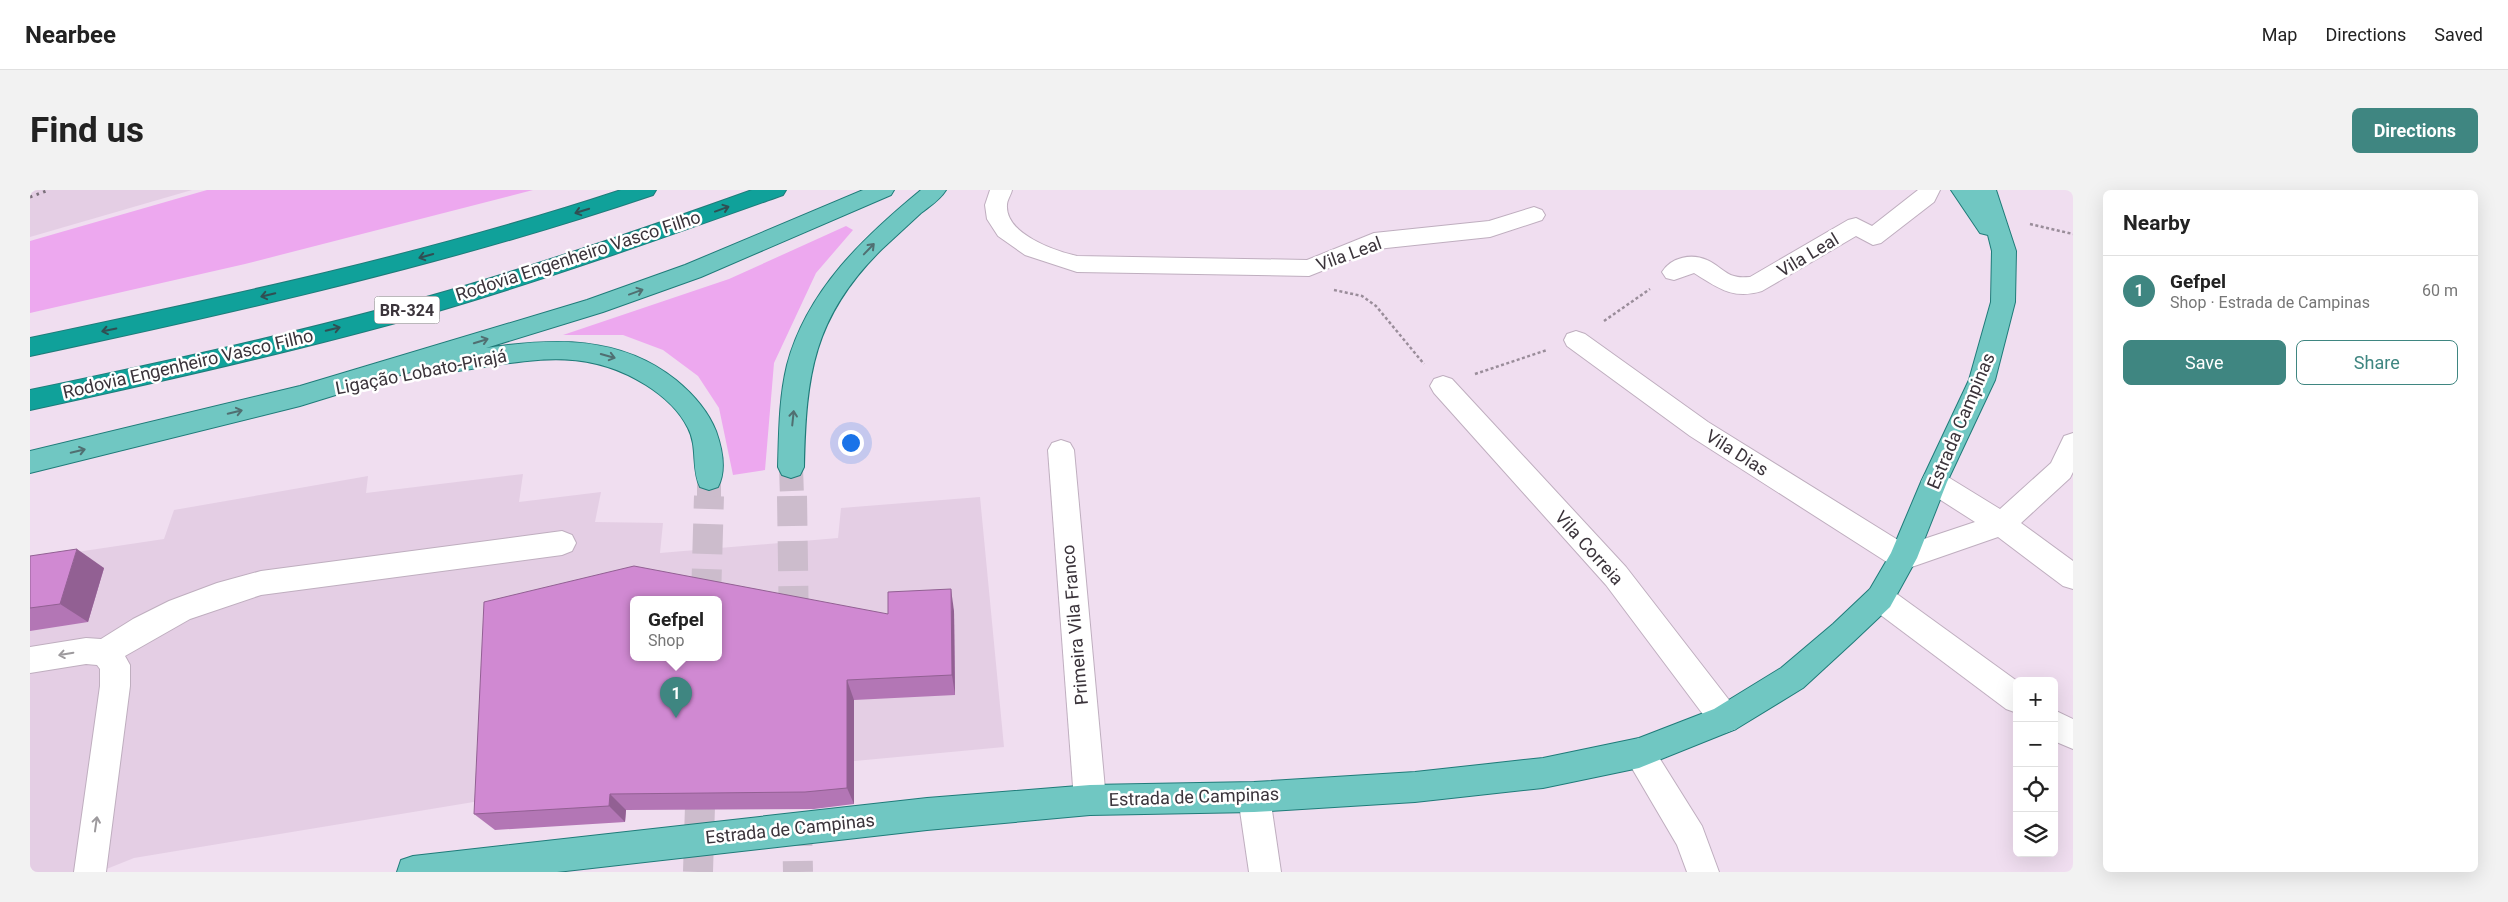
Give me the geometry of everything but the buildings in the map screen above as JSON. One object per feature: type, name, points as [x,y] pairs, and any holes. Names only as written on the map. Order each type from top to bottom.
[{"type":"highway","points":[[615,200],[635,190]]},
{"type":"highway","points":[[30,347],[219,307],[417,258],[645,190]]},
{"type":"highway","name":"Rodovia Engenheiro Vasco Filho","points":[[30,400],[195,365],[428,305],[622,244],[775,190]]},
{"type":"main road","points":[[30,462],[300,396],[613,300],[693,271],[883,190]]},
{"type":"main road","points":[[790,467],[792,419],[800,364],[814,325],[837,286],[869,248],[935,190]]},
{"type":"main road","name":"Estrada Campinas","points":[[1903,558],[1934,482],[1982,380],[1996,336],[2003,302],[2004,250],[1973,195],[1949,190]]},
{"type":"main road","name":"Ligação Lobato-Pirajá","points":[[300,396],[451,363],[560,350],[602,354],[630,363],[654,375],[676,394],[702,431],[707,444],[709,479]]},
{"type":"main road","name":"Estrada de Campinas","points":[[413,872],[927,814],[1090,800],[1254,797],[1415,786],[1543,773],[1639,753],[1725,719],[1792,678],[1880,598],[1903,558]]},
{"type":"street","name":"Vila Leal","points":[[1001,190],[996,210],[1001,223],[1010,235],[1040,254],[1077,264],[1309,268],[1374,242],[1490,229],[1534,215]]},
{"type":"street","name":"Vila Leal","points":[[1674,272],[1685,265],[1694,265],[1700,266],[1730,285],[1761,283],[1856,226],[1873,236],[1926,197],[1929,190]]},
{"type":"street","name":"Vila Dias","points":[[1576,340],[1699,429],[1903,558]]},
{"type":"street","name":"Vila Correia","points":[[1443,386],[1616,576],[1725,719]]},
{"type":"street","points":[[1903,558],[2002,524],[2061,470],[2073,443]]},
{"type":"street","name":"Primeira Vila Franco","points":[[1061,450],[1090,800]]},
{"type":"street","points":[[1934,482],[2002,524],[2073,577]]},
{"type":"street","points":[[30,660],[86,651],[105,653],[141,628],[177,609],[217,594],[252,585],[562,543]]},
{"type":"street","points":[[1880,598],[2013,696]]},
{"type":"street","points":[[90,872],[115,686],[114,665],[105,653]]},
{"type":"street","points":[[2058,726],[2073,735]]},
{"type":"street","points":[[1639,753],[1691,837],[1703,872]]},
{"type":"street","points":[[1254,797],[1265,872]]},
{"type":"path","points":[[2031,224],[2073,234]]},
{"type":"path","name":"Vila Leal","points":[[1325,288],[1362,296],[1376,306],[1443,386]]},
{"type":"shaded area","points":[[30,190],[192,190],[30,237]]},
{"type":"shaded area","points":[[207,190],[533,190],[245,264],[30,313],[30,241]]},
{"type":"shaded area","points":[[846,226],[853,230],[816,273],[774,363],[765,470],[733,475],[719,408],[698,376],[663,350],[623,335],[563,335],[729,279]]},
{"type":"shaded area","points":[[523,474],[519,502],[601,492],[595,522],[663,523],[660,553],[838,538],[841,508],[980,497],[1004,747],[546,790],[134,858],[99,872],[30,872],[30,559],[164,539],[174,510],[368,476],[366,493]]},
{"type":"tunnel","points":[[791,467],[792,497]]},
{"type":"tunnel","points":[[709,479],[709,496]]},
{"type":"tunnel","points":[[706,596],[709,496]]},
{"type":"tunnel","points":[[792,496],[794,633]]},
{"type":"tunnel","points":[[796,771],[798,872]]},
{"type":"tunnel","points":[[698,872],[701,773]]},
{"type":"railway","points":[[30,197],[49,190]]},
{"type":"place","name":"Gefpel","points":[[676,718]]}]
